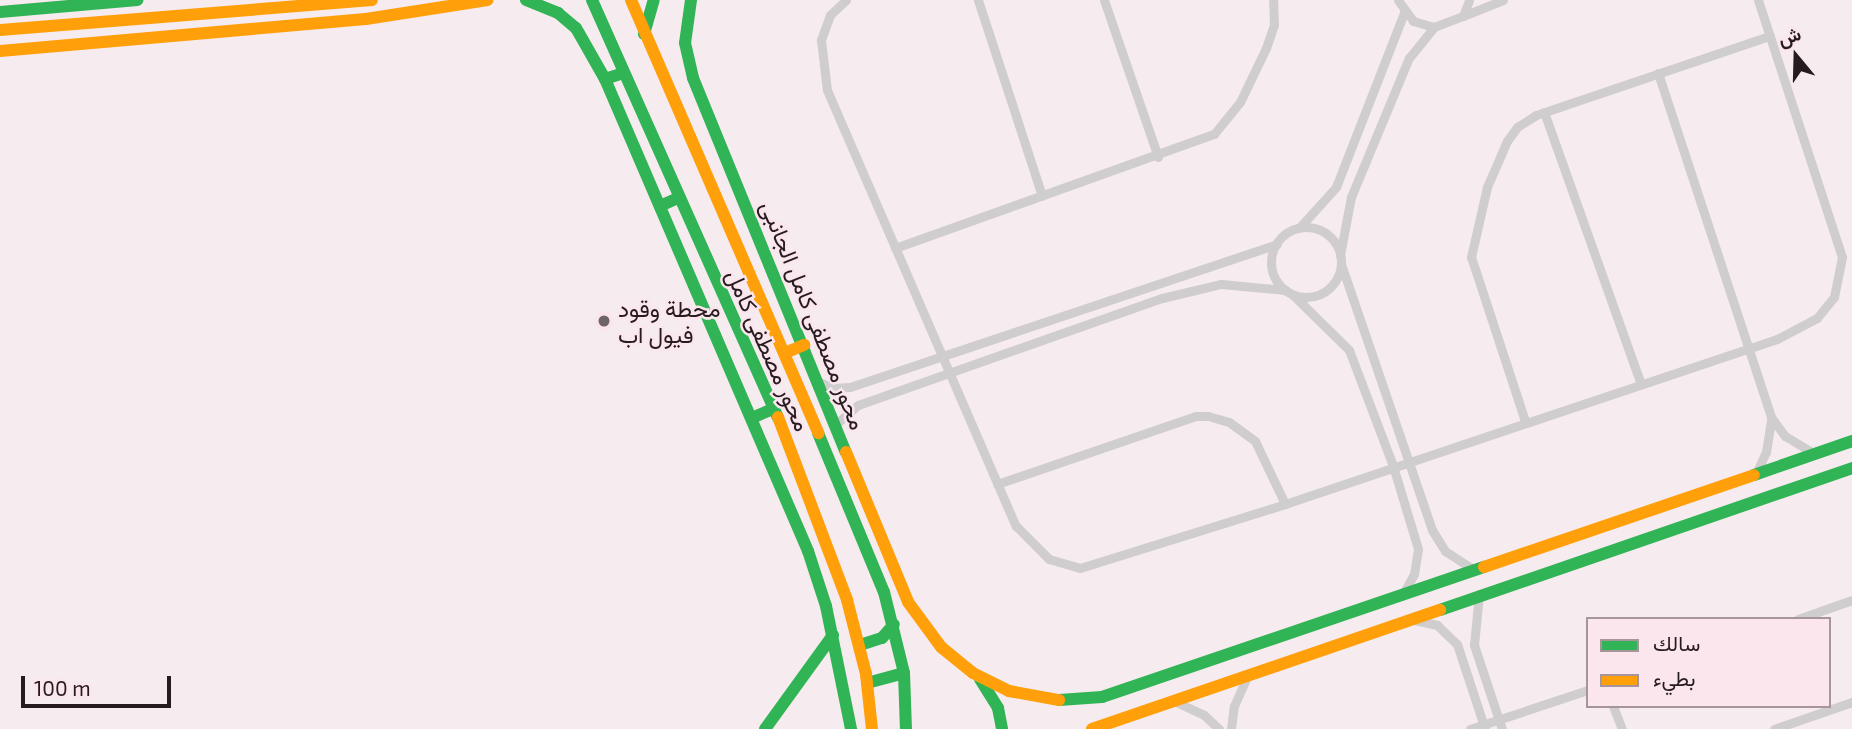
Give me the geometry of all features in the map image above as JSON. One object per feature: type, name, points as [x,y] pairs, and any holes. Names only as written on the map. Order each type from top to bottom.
[{"type":"street","points":[[0,12],[137,0]]},
{"type":"street","points":[[0,30],[372,0]]},
{"type":"street","points":[[0,51],[488,0]]},
{"type":"street","points":[[526,0],[558,13],[576,28],[605,79],[754,416],[808,551],[833,635],[851,729]]},
{"type":"street","name":"محور مصطفى كامل","points":[[592,0],[678,198],[775,408],[860,645],[872,729]]},
{"type":"street","name":"محور مصطفى كامل","points":[[631,0],[785,353],[894,624],[904,673],[906,729]]},
{"type":"street","points":[[644,34],[654,0]]},
{"type":"street","name":"محور مصطفى كامل الجانبى","points":[[691,0],[685,21],[688,59],[902,586],[941,647],[973,673]]},
{"type":"street","points":[[846,0],[825,26],[822,72],[940,356],[997,484],[1028,542],[1049,559],[1073,568],[1096,566],[1285,504],[1797,331],[1817,318],[1835,297],[1843,265],[1758,0]]},
{"type":"street","points":[[978,0],[1042,196]]},
{"type":"street","points":[[1104,0],[1158,157]]},
{"type":"street","points":[[895,248],[1158,157],[1208,137],[1232,115],[1266,48],[1274,25],[1273,0]]},
{"type":"street","points":[[1398,0],[1404,13],[1412,21],[1434,27]]},
{"type":"street","points":[[1463,16],[1469,0]]},
{"type":"street","points":[[836,424],[858,405],[947,372],[1205,286],[1237,284],[1320,294],[1335,282],[1351,197],[1409,58],[1434,27],[1503,0]]},
{"type":"street","points":[[819,382],[833,388],[850,387],[1277,244],[1298,228],[1336,187],[1404,13]]},
{"type":"street","points":[[1525,421],[1478,286],[1471,250],[1502,150],[1517,127],[1544,112],[1770,36]]},
{"type":"street","points":[[605,79],[623,73]]},
{"type":"street","points":[[1658,73],[1771,417],[1785,436],[1815,454]]},
{"type":"street","points":[[1544,112],[1640,382]]},
{"type":"street","points":[[660,206],[678,198]]},
{"type":"street","points":[[1298,228],[1325,233],[1341,259],[1437,541],[1454,560],[1476,571]]},
{"type":"street","points":[[1277,244],[1271,264],[1289,292],[1349,350],[1393,466],[1418,549],[1414,574],[1401,596]]},
{"type":"street","points":[[785,353],[804,345]]},
{"type":"street","points":[[754,416],[775,408]]},
{"type":"street","points":[[997,484],[1196,416],[1208,416],[1228,422],[1255,441],[1285,504]]},
{"type":"street","points":[[1756,474],[1769,441],[1771,417]]},
{"type":"street","points":[[973,673],[1031,697],[1091,699],[1313,627],[1852,441]]},
{"type":"street","points":[[1092,729],[1170,699],[1852,468]]},
{"type":"street","points":[[1479,594],[1474,645],[1501,724]]},
{"type":"street","points":[[1804,617],[1852,600]]},
{"type":"street","points":[[1406,619],[1437,625],[1457,644],[1485,727]]},
{"type":"street","points":[[860,645],[882,638],[894,624]]},
{"type":"street","points":[[1313,627],[1320,648]]},
{"type":"street","points":[[765,729],[833,635]]},
{"type":"street","points":[[1231,729],[1234,706],[1249,672]]},
{"type":"street","points":[[867,683],[884,675],[904,673]]},
{"type":"street","points":[[973,673],[992,695],[1002,729]]},
{"type":"street","points":[[1470,729],[1501,724],[1586,691]]},
{"type":"street","points":[[1170,699],[1188,705],[1219,729]]},
{"type":"street","points":[[1774,729],[1852,702]]},
{"type":"street","points":[[1614,708],[1622,729]]},
{"type":"traffic: fast","points":[[0,12],[137,0]]},
{"type":"traffic: fast","points":[[526,0],[558,13],[576,28],[605,79],[623,73]]},
{"type":"traffic: fast","points":[[592,0],[778,417]]},
{"type":"traffic: fast","points":[[644,34],[654,0]]},
{"type":"traffic: fast","points":[[691,0],[685,43],[693,78],[846,452]]},
{"type":"traffic: fast","points":[[605,79],[808,551],[826,606],[851,729]]},
{"type":"traffic: fast","points":[[660,206],[678,198]]},
{"type":"traffic: fast","points":[[754,417],[775,408]]},
{"type":"traffic: fast","points":[[818,433],[884,592],[904,673],[906,729]]},
{"type":"traffic: fast","points":[[1754,475],[1852,441]]},
{"type":"traffic: fast","points":[[1440,610],[1852,468]]},
{"type":"traffic: fast","points":[[1059,700],[1102,697],[1484,567]]},
{"type":"traffic: fast","points":[[860,645],[882,638],[894,624]]},
{"type":"traffic: fast","points":[[765,729],[833,635]]},
{"type":"traffic: fast","points":[[867,683],[904,673]]},
{"type":"traffic: fast","points":[[980,679],[998,708],[1002,729]]},
{"type":"traffic: slow","points":[[0,30],[372,0]]},
{"type":"traffic: slow","points":[[0,51],[366,19],[488,0]]},
{"type":"traffic: slow","points":[[631,0],[818,433]]},
{"type":"traffic: slow","points":[[785,353],[804,345]]},
{"type":"traffic: slow","points":[[778,417],[847,600],[866,674],[872,729]]},
{"type":"traffic: slow","points":[[846,452],[908,602],[941,647],[973,673],[1009,691],[1059,700]]},
{"type":"traffic: slow","points":[[1484,567],[1754,475]]},
{"type":"traffic: slow","points":[[1092,729],[1440,610]]},
{"type":"place","name":"محطة وقود فيول اب","points":[[604,321]]}]
